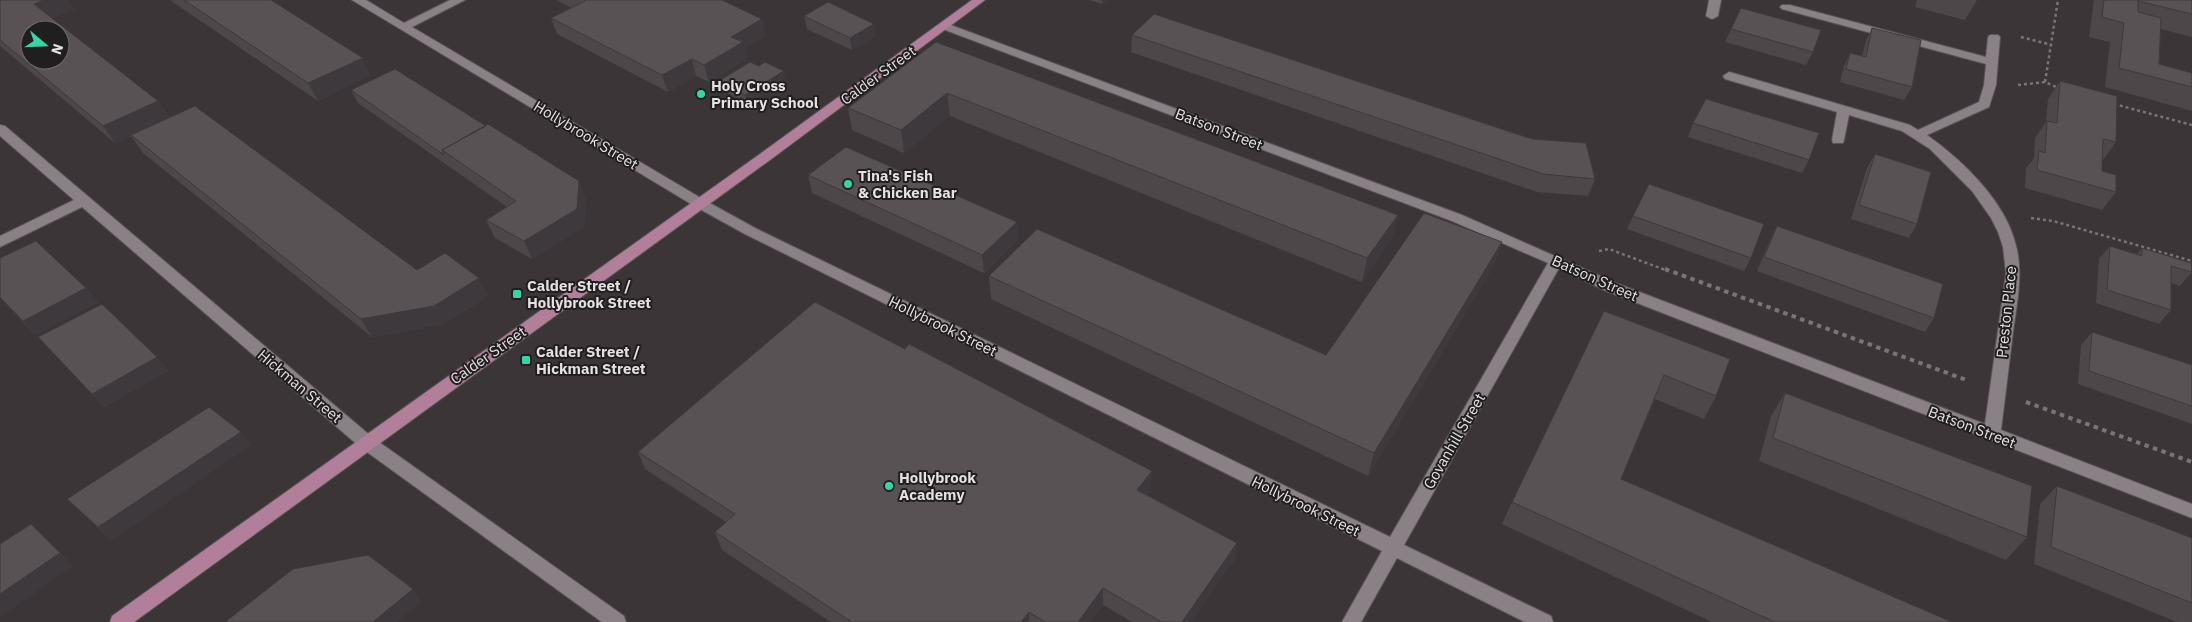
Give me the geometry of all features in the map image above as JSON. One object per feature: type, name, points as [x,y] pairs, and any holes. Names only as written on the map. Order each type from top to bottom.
[{"type":"main road","name":"Calder Street","points":[[119,622],[366,442],[701,204],[979,0]]},
{"type":"street","name":"Hollybrook Street","points":[[358,0],[701,204],[750,231],[1544,622]]},
{"type":"street","points":[[404,27],[459,0]]},
{"type":"street","points":[[1712,16],[1715,0]]},
{"type":"street","points":[[1786,7],[1992,62]]},
{"type":"street","name":"Batson Street","points":[[944,26],[1457,218],[1611,287],[2192,511]]},
{"type":"street","points":[[1919,134],[1985,104],[1988,95],[1994,37]]},
{"type":"street","name":"Preston Place","points":[[1729,76],[1891,122],[1919,134],[1955,165],[1983,197],[2008,240],[2012,274],[1992,434]]},
{"type":"street","points":[[1838,140],[1844,110]]},
{"type":"street","name":"Hickman Street","points":[[0,129],[366,442],[618,622]]},
{"type":"street","points":[[0,242],[83,201]]},
{"type":"street","name":"Govanhill Street","points":[[1351,622],[1556,261]]},
{"type":"path","points":[[2058,0],[2045,82],[2063,90]]},
{"type":"path","points":[[2109,102],[2192,125]]},
{"type":"path","points":[[1995,215],[2053,221],[2192,261]]},
{"type":"path","points":[[1556,261],[1609,249],[2192,462]]},
{"type":"building","points":[[0,0],[44,0],[34,4],[54,20],[20,20],[20,57],[0,40]]},
{"type":"building","points":[[184,0],[271,0],[363,58],[308,83]]},
{"type":"building","points":[[584,0],[722,0],[762,19],[731,37],[743,42],[704,65],[692,59],[662,75],[551,18]]},
{"type":"building","points":[[2104,0],[2192,0],[2192,14],[2138,1],[2138,12],[2161,18],[2159,64],[2192,73],[2192,87],[2119,68],[2124,23],[2102,17]]},
{"type":"building","points":[[828,2],[874,24],[850,38],[804,16]]},
{"type":"building","points":[[1741,8],[1821,30],[1813,52],[1731,29]]},
{"type":"building","points":[[1154,14],[1532,139],[1586,143],[1595,179],[1543,174],[1132,35]]},
{"type":"building","points":[[1872,28],[1921,40],[1912,87],[1846,69],[1850,53],[1866,57]]},
{"type":"building","points":[[70,32],[158,101],[103,126],[36,70],[70,70]]},
{"type":"building","points":[[936,42],[1398,215],[1367,258],[947,93],[901,130],[848,108]]},
{"type":"building","points":[[750,62],[759,66],[765,62],[784,71],[745,95],[717,82]]},
{"type":"building","points":[[395,69],[486,126],[442,150],[444,155],[351,90]]},
{"type":"building","points":[[2060,81],[2117,96],[2116,142],[2103,139],[2102,171],[2116,175],[2116,192],[2037,170],[2039,151],[2045,153],[2047,121],[2057,123]]},
{"type":"building","points":[[1706,99],[1819,133],[1809,160],[1693,123]]},
{"type":"building","points":[[195,106],[417,270],[445,253],[479,278],[434,306],[361,319],[131,135]]},
{"type":"building","points":[[488,124],[579,181],[577,209],[524,241],[486,220],[516,201],[442,150]]},
{"type":"building","points":[[846,147],[1017,222],[982,255],[808,175]]},
{"type":"building","points":[[1875,154],[1931,172],[1917,224],[1859,205]]},
{"type":"building","points":[[1649,184],[1764,224],[1751,258],[1633,216]]},
{"type":"building","points":[[1424,213],[1502,242],[1374,453],[989,276],[1037,229],[1326,355]]},
{"type":"building","points":[[1777,226],[1943,284],[1934,318],[1764,257]]},
{"type":"building","points":[[36,241],[86,288],[23,321],[0,297],[0,258]]},
{"type":"building","points":[[2110,246],[2142,256],[2142,248],[2191,263],[2192,272],[2171,266],[2171,310],[2107,290]]},
{"type":"building","name":"Hollybrook Academy","points":[[815,302],[905,349],[909,344],[1152,471],[1137,490],[1237,543],[1182,622],[1162,622],[1103,588],[1078,622],[1045,622],[1029,612],[1021,622],[852,622],[715,532],[735,514],[638,452]]},
{"type":"building","points":[[102,304],[157,357],[92,394],[38,337]]},
{"type":"building","points":[[1604,311],[1730,359],[1716,396],[1664,375],[1621,479],[1952,622],[1775,622],[1512,502]]},
{"type":"building","points":[[2092,332],[2192,365],[2192,406],[2089,371]]},
{"type":"building","points":[[1785,393],[2032,486],[2027,537],[1773,438]]},
{"type":"building","points":[[209,407],[241,432],[98,527],[67,499]]},
{"type":"building","points":[[2057,486],[2192,538],[2192,603],[2051,547]]},
{"type":"building","points":[[31,524],[60,553],[0,594],[0,544]]},
{"type":"building","points":[[368,555],[413,589],[373,622],[225,622],[293,569]]},
{"type":"place","name":"Holy Cross Primary School","points":[[701,94]]},
{"type":"place","name":"Tina's Fish & Chicken Bar","points":[[848,184]]},
{"type":"place","name":"Calder Street / Hollybrook Street","points":[[517,294]]},
{"type":"place","name":"Calder Street / Hickman Street","points":[[526,360]]},
{"type":"place","name":"Hollybrook Academy","points":[[889,486]]}]
